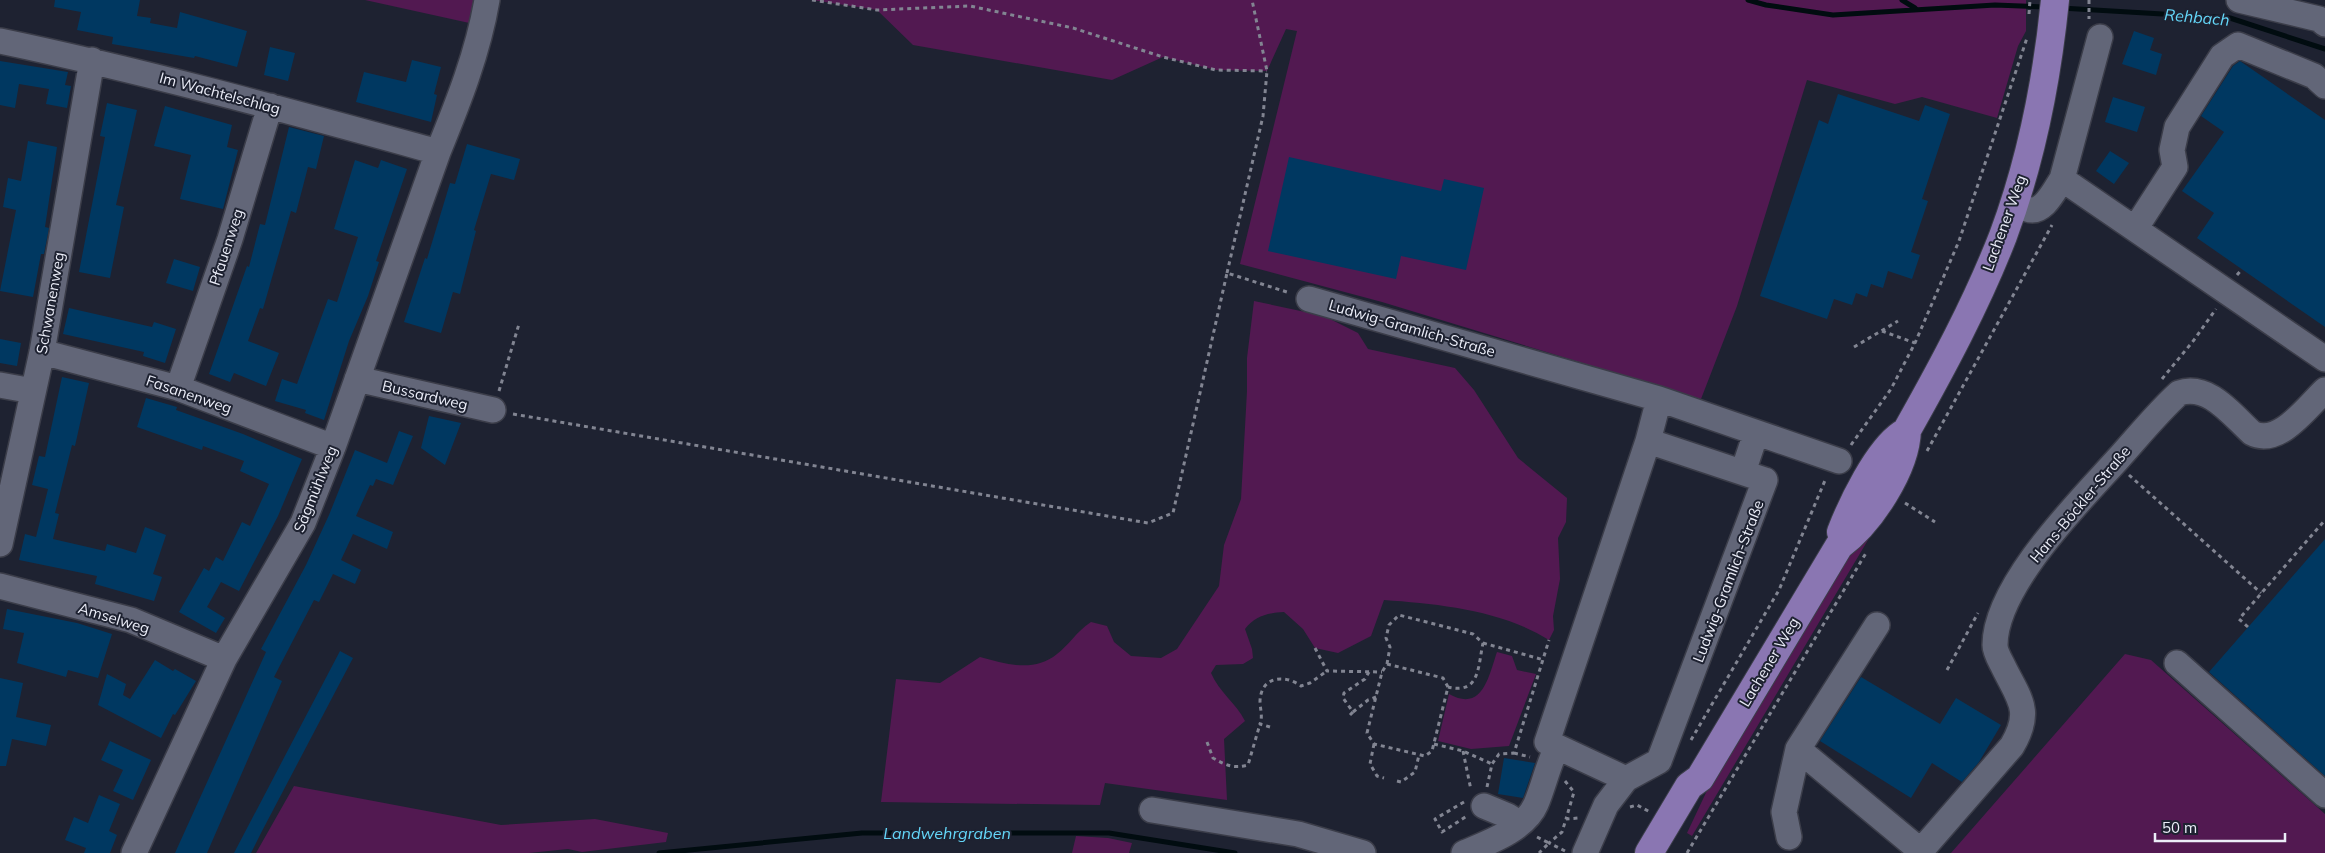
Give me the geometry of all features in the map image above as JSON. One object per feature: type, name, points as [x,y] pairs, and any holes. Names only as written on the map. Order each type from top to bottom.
[{"type":"main road","name":"Lachener Weg","points":[[1649,853],[1689,786],[1700,778],[1839,546],[1841,531],[1866,479],[1895,439],[1908,430],[1977,294],[2002,237],[2026,162],[2041,25],[2055,0]]},
{"type":"main road","name":"Lachener Weg","points":[[1670,853],[1699,792],[1700,778]]},
{"type":"street","name":"Sägmühlweg","points":[[134,853],[224,659],[304,523],[456,106],[482,26],[487,0]]},
{"type":"street","points":[[2239,0],[2319,19],[2325,24]]},
{"type":"street","points":[[2027,210],[2034,212],[2040,210],[2062,179],[2095,32]]},
{"type":"street","name":"Im Wachtelschlag","points":[[0,41],[92,60],[438,152]]},
{"type":"street","points":[[2135,229],[2175,167],[2172,150],[2177,127],[2222,56],[2238,45],[2314,76],[2325,86]]},
{"type":"street","name":"Schwanenweg","points":[[0,544],[42,352],[92,60]]},
{"type":"street","name":"Pfauenweg","points":[[178,388],[230,239],[270,106]]},
{"type":"street","points":[[2062,179],[2325,359]]},
{"type":"street","name":"Ludwig-Gramlich-Straße","points":[[1309,299],[1659,400],[1839,461]]},
{"type":"street","name":"Fasanenweg","points":[[42,352],[178,388],[333,447]]},
{"type":"street","name":"Bussardweg","points":[[357,379],[493,410]]},
{"type":"street","points":[[0,385],[33,391]]},
{"type":"street","name":"Hans-Böckler-Straße","points":[[1920,852],[2012,746],[2020,732],[2024,717],[2021,702],[1998,656],[1995,645],[2000,620],[2010,596],[2037,550],[2167,404],[2179,393],[2187,390],[2208,394],[2252,433],[2260,437],[2269,437],[2281,431],[2325,390]]},
{"type":"street","points":[[1626,779],[1546,742],[1648,441],[1659,400]]},
{"type":"street","points":[[1743,472],[1756,432]]},
{"type":"street","name":"Ludwig-Gramlich-Straße","points":[[1585,853],[1606,805],[1626,779],[1660,761],[1765,480],[1648,441]]},
{"type":"street","name":"Amselweg","points":[[0,586],[131,620],[224,659]]},
{"type":"street","points":[[1789,837],[1784,812],[1798,749],[1877,625]]},
{"type":"street","points":[[2177,663],[2325,795]]},
{"type":"street","points":[[1464,853],[1497,839],[1520,823],[1535,807],[1557,747]]},
{"type":"street","points":[[1798,749],[1920,852]]},
{"type":"street","points":[[1484,806],[1520,823]]},
{"type":"street","points":[[1152,810],[1298,834],[1363,853]]},
{"type":"path","points":[[812,0],[877,10],[970,6],[1073,28],[1163,57],[1216,70],[1266,70]]},
{"type":"path","points":[[518,324],[493,410],[1148,523],[1173,514],[1263,116],[1266,70],[1252,0]]},
{"type":"path","points":[[2030,0],[2041,25]]},
{"type":"path","points":[[2089,0],[2095,32]]},
{"type":"path","points":[[1689,743],[1778,590],[1823,483],[1891,389],[1915,343],[1959,241],[2000,124],[2022,47]]},
{"type":"path","points":[[1227,273],[1309,299]]},
{"type":"path","points":[[1854,348],[1898,321]]},
{"type":"path","points":[[1881,331],[1915,343]]},
{"type":"path","points":[[2115,462],[2261,592]]},
{"type":"path","points":[[2248,627],[2239,619],[2325,520]]},
{"type":"path","points":[[1384,778],[1377,776],[1370,764],[1374,744],[1367,733],[1382,672],[1387,664],[1390,647],[1386,638],[1389,625],[1399,615],[1473,634],[1482,643],[1544,660]]},
{"type":"path","points":[[1514,753],[1549,640]]},
{"type":"path","points":[[1448,687],[1461,690],[1469,687],[1475,678],[1482,643]]},
{"type":"path","points":[[1315,648],[1327,671]]},
{"type":"path","points":[[1374,744],[1425,756],[1432,751],[1448,687],[1443,678],[1387,664]]},
{"type":"path","points":[[1207,742],[1213,758],[1237,768],[1248,765],[1262,717],[1260,700],[1262,692],[1267,685],[1283,678],[1292,679],[1301,686],[1310,683],[1327,671],[1382,672]]},
{"type":"path","points":[[1353,712],[1343,698],[1344,693],[1365,679],[1369,672]]},
{"type":"path","points":[[1350,715],[1368,700],[1376,697]]},
{"type":"path","points":[[1260,724],[1270,727]]},
{"type":"path","points":[[1434,744],[1464,751],[1492,764]]},
{"type":"path","points":[[1464,751],[1472,797],[1434,819],[1442,832],[1484,806],[1492,764],[1499,754],[1514,753],[1521,755]]},
{"type":"path","points":[[1397,781],[1401,782],[1415,772],[1419,755]]},
{"type":"path","points":[[1649,811],[1654,803]]},
{"type":"path","points":[[1687,853],[1707,820]]},
{"type":"path","points":[[1539,853],[1549,843]]},
{"type":"shaded area","points":[[365,0],[487,0],[483,26]]},
{"type":"shaded area","points":[[812,0],[2026,0],[2026,31],[2018,46],[1997,118],[1922,97],[1895,104],[1807,80],[1737,306],[1701,399],[1382,302],[1240,264],[1297,31],[1286,29],[1267,71],[1216,70],[1163,57],[1112,80],[913,45],[877,10]]},
{"type":"shaded area","points":[[1254,301],[1324,316],[1358,333],[1368,349],[1455,368],[1474,390],[1518,458],[1567,498],[1566,522],[1558,538],[1560,579],[1553,616],[1554,630],[1549,640],[1530,630],[1490,615],[1448,607],[1384,600],[1371,636],[1338,653],[1315,648],[1303,629],[1284,612],[1267,614],[1257,618],[1245,629],[1253,658],[1243,664],[1216,665],[1211,673],[1218,686],[1245,721],[1224,739],[1227,800],[1105,783],[1100,805],[881,802],[896,679],[940,683],[980,657],[1010,664],[1029,665],[1039,663],[1057,654],[1091,622],[1107,626],[1114,642],[1131,656],[1161,658],[1177,649],[1219,586],[1224,545],[1241,499],[1247,358]]},
{"type":"shaded area","points":[[1890,503],[1692,836],[1687,833],[1712,780],[1858,534]]},
{"type":"shaded area","points":[[1497,652],[1512,656],[1517,670],[1536,674],[1509,746],[1471,749],[1438,741],[1449,694],[1460,699],[1470,699],[1477,695],[1483,689]]},
{"type":"shaded area","points":[[2125,654],[2151,660],[2325,814],[2325,853],[1951,853]]},
{"type":"shaded area","points":[[294,786],[501,825],[595,819],[668,833],[666,842],[582,852],[568,849],[529,853],[256,853]]},
{"type":"shaded area","points":[[1076,836],[1108,838],[1132,843],[1129,853],[1072,853]]},
{"type":"building","points":[[55,0],[140,0],[137,16],[151,18],[150,23],[177,28],[180,12],[247,31],[237,67],[195,56],[194,58],[112,44],[113,37],[77,30],[81,12],[54,7]]},
{"type":"building","points":[[2134,31],[2154,38],[2150,50],[2162,54],[2156,75],[2122,64]]},
{"type":"building","points":[[270,47],[295,53],[288,81],[264,75]]},
{"type":"building","points":[[412,60],[441,67],[434,94],[437,95],[431,122],[356,102],[364,72],[406,82]]},
{"type":"building","points":[[0,61],[68,72],[65,85],[71,86],[67,108],[46,104],[49,89],[19,84],[15,108],[0,105]]},
{"type":"building","points":[[2240,61],[2325,120],[2325,327],[2197,238],[2214,213],[2182,191],[2224,132],[2201,116],[2233,66]]},
{"type":"building","points":[[1838,94],[1919,121],[1925,105],[1950,114],[1922,199],[1928,201],[1911,252],[1920,255],[1912,279],[1888,271],[1883,288],[1871,284],[1867,297],[1856,293],[1852,305],[1834,299],[1827,319],[1760,296],[1819,120],[1828,124]]},
{"type":"building","points":[[2113,97],[2145,107],[2137,132],[2105,122]]},
{"type":"building","points":[[107,103],[137,110],[116,205],[124,207],[110,278],[79,272],[105,137],[100,136]]},
{"type":"building","points":[[165,106],[232,125],[227,147],[238,150],[223,209],[180,199],[191,155],[154,146]]},
{"type":"building","points":[[289,127],[324,136],[316,169],[308,167],[296,213],[291,211],[263,309],[260,308],[248,341],[279,353],[266,386],[234,373],[230,382],[209,374],[247,266],[249,267],[260,224],[265,225]]},
{"type":"building","points":[[28,141],[57,147],[45,227],[49,228],[44,254],[41,254],[33,297],[0,291],[16,210],[3,207],[8,178],[21,181]]},
{"type":"building","points":[[467,144],[520,159],[514,180],[491,174],[474,230],[476,231],[460,294],[453,292],[441,333],[404,322],[425,258],[427,259],[450,183],[455,184]]},
{"type":"building","points":[[2110,151],[2129,163],[2114,184],[2096,171]]},
{"type":"building","points":[[1289,157],[1441,191],[1444,179],[1484,188],[1466,270],[1401,256],[1396,279],[1268,251]]},
{"type":"building","points":[[355,160],[378,168],[381,160],[407,169],[376,261],[379,262],[368,296],[349,341],[324,420],[305,413],[306,410],[275,401],[282,379],[297,384],[328,299],[337,302],[358,237],[334,229]]},
{"type":"building","points":[[174,259],[200,267],[193,291],[166,283]]},
{"type":"building","points":[[69,308],[152,327],[154,322],[176,329],[165,363],[143,356],[144,352],[63,334]]},
{"type":"building","points":[[0,339],[21,343],[17,366],[0,363]]},
{"type":"building","points":[[62,377],[89,383],[75,446],[72,445],[55,513],[59,514],[53,539],[105,551],[107,544],[136,553],[145,527],[166,535],[153,574],[162,577],[154,601],[95,584],[97,576],[19,560],[25,534],[36,537],[48,489],[32,485],[39,456],[45,457]]},
{"type":"building","points":[[146,398],[177,407],[176,410],[243,434],[302,459],[278,516],[239,591],[221,582],[207,607],[225,618],[216,633],[179,612],[204,568],[209,571],[216,557],[223,561],[242,522],[250,526],[269,484],[240,471],[244,461],[203,446],[202,450],[137,427]]},
{"type":"building","points":[[429,416],[461,423],[445,465],[421,448]]},
{"type":"building","points":[[399,431],[413,436],[393,485],[376,479],[373,486],[370,485],[356,516],[393,532],[387,549],[353,534],[341,560],[361,570],[355,584],[333,574],[319,602],[314,600],[274,677],[282,681],[207,853],[175,853],[266,652],[261,649],[306,565],[329,515],[355,450],[387,463]]},
{"type":"building","points":[[2325,539],[2325,776],[2209,672]]},
{"type":"building","points":[[7,609],[77,623],[112,634],[98,678],[68,670],[66,677],[17,663],[24,633],[3,629]]},
{"type":"building","points":[[340,651],[353,658],[251,853],[234,853]]},
{"type":"building","points":[[155,660],[173,671],[175,669],[196,681],[175,715],[173,714],[161,738],[98,705],[107,674],[126,684],[123,695],[130,699]]},
{"type":"building","points":[[1861,677],[1940,724],[1956,698],[2001,725],[1979,762],[1962,782],[1932,763],[1911,798],[1820,741]]},
{"type":"building","points":[[0,678],[23,683],[16,717],[51,725],[46,746],[12,739],[6,766],[0,766]]},
{"type":"building","points":[[110,741],[151,760],[133,800],[113,791],[123,770],[101,760]]},
{"type":"building","points":[[1504,758],[1535,763],[1523,798],[1498,794]]},
{"type":"building","points":[[99,795],[120,804],[109,831],[117,835],[110,853],[84,853],[86,848],[65,840],[74,817],[88,823]]},
{"type":"waterway","name":"Rehbach","points":[[1748,0],[1766,5],[1833,15],[1995,5],[2045,7]]},
{"type":"waterway","name":"Rehbach","points":[[1902,0],[1915,8]]},
{"type":"waterway","name":"Rehbach","points":[[2061,8],[2230,18],[2325,49]]},
{"type":"waterway","name":"Landwehrgraben","points":[[659,853],[862,833],[1109,833],[1235,853]]}]
